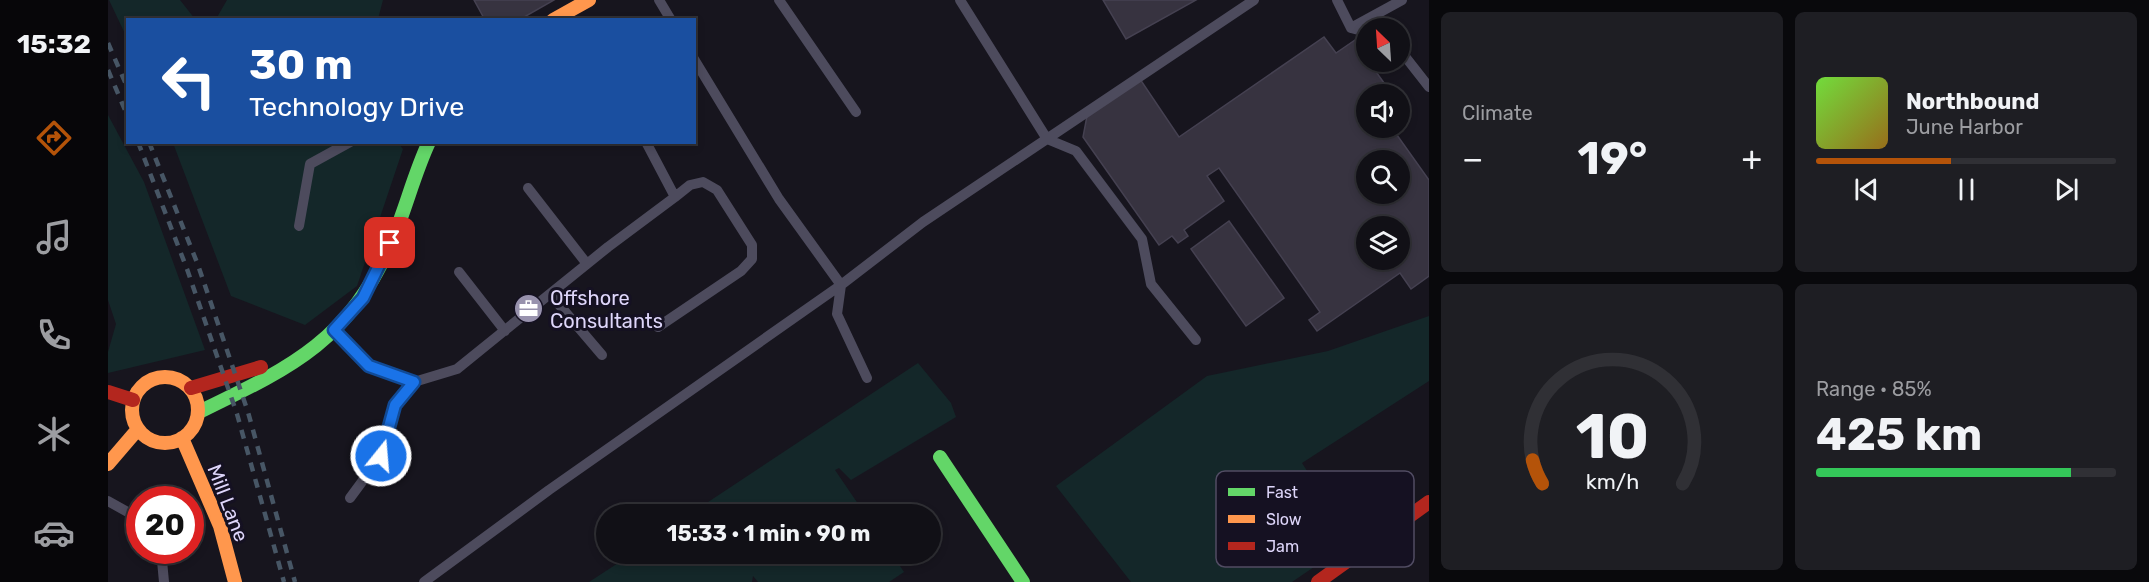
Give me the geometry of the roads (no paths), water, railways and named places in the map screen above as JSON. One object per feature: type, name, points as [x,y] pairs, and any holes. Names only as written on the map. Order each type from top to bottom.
[{"type":"main road","points":[[558,18],[589,0]]},
{"type":"main road","points":[[199,412],[253,386],[327,338],[363,298],[399,224],[416,167],[428,144]]},
{"type":"main road","points":[[191,388],[250,369],[289,363]]},
{"type":"main road","points":[[174,377],[191,388],[199,412],[190,432],[182,438],[163,443],[145,436],[138,429],[133,420],[133,400],[138,390],[154,378],[174,377]]},
{"type":"main road","points":[[108,392],[133,400]]},
{"type":"main road","points":[[108,464],[138,429]]},
{"type":"main road","name":"Mill Lane","points":[[182,438],[220,526],[235,582]]},
{"type":"main road","points":[[940,457],[1023,582]]},
{"type":"main road","points":[[1414,513],[1429,502]]},
{"type":"main road","points":[[1318,582],[1339,567]]},
{"type":"lane","points":[[659,0],[670,18]]},
{"type":"lane","points":[[779,0],[856,112]]},
{"type":"lane","points":[[960,0],[1047,139],[1076,151],[1142,239],[1151,284],[1196,340]]},
{"type":"lane","points":[[424,582],[549,490],[841,285],[923,222],[1254,0]]},
{"type":"lane","points":[[1337,0],[1351,28],[1356,29]]},
{"type":"lane","points":[[1351,28],[1402,0]]},
{"type":"lane","points":[[696,61],[779,199],[841,285],[837,314],[867,378]]},
{"type":"lane","points":[[1410,63],[1429,87]]},
{"type":"lane","points":[[299,226],[310,164],[346,144]]},
{"type":"lane","points":[[647,144],[675,197]]},
{"type":"lane","points":[[350,498],[381,456],[395,405],[414,382],[458,369],[587,264],[690,185],[703,182],[717,190],[752,245],[752,259],[741,271],[658,327]]},
{"type":"lane","points":[[528,188],[587,264]]},
{"type":"lane","points":[[459,272],[505,331]]},
{"type":"lane","points":[[550,294],[602,355]]},
{"type":"lane","points":[[334,330],[369,366],[414,382]]},
{"type":"lane","points":[[108,501],[126,511]]},
{"type":"lane","points":[[162,564],[164,582]]},
{"type":"railway","points":[[108,43],[126,84]]},
{"type":"railway","points":[[108,70],[126,112]]},
{"type":"railway","points":[[139,144],[187,269],[237,414],[284,582]]},
{"type":"railway","points":[[150,144],[198,265],[248,412],[295,582]]},
{"type":"place","name":"Offshore Consultants","points":[[529,309]]}]
